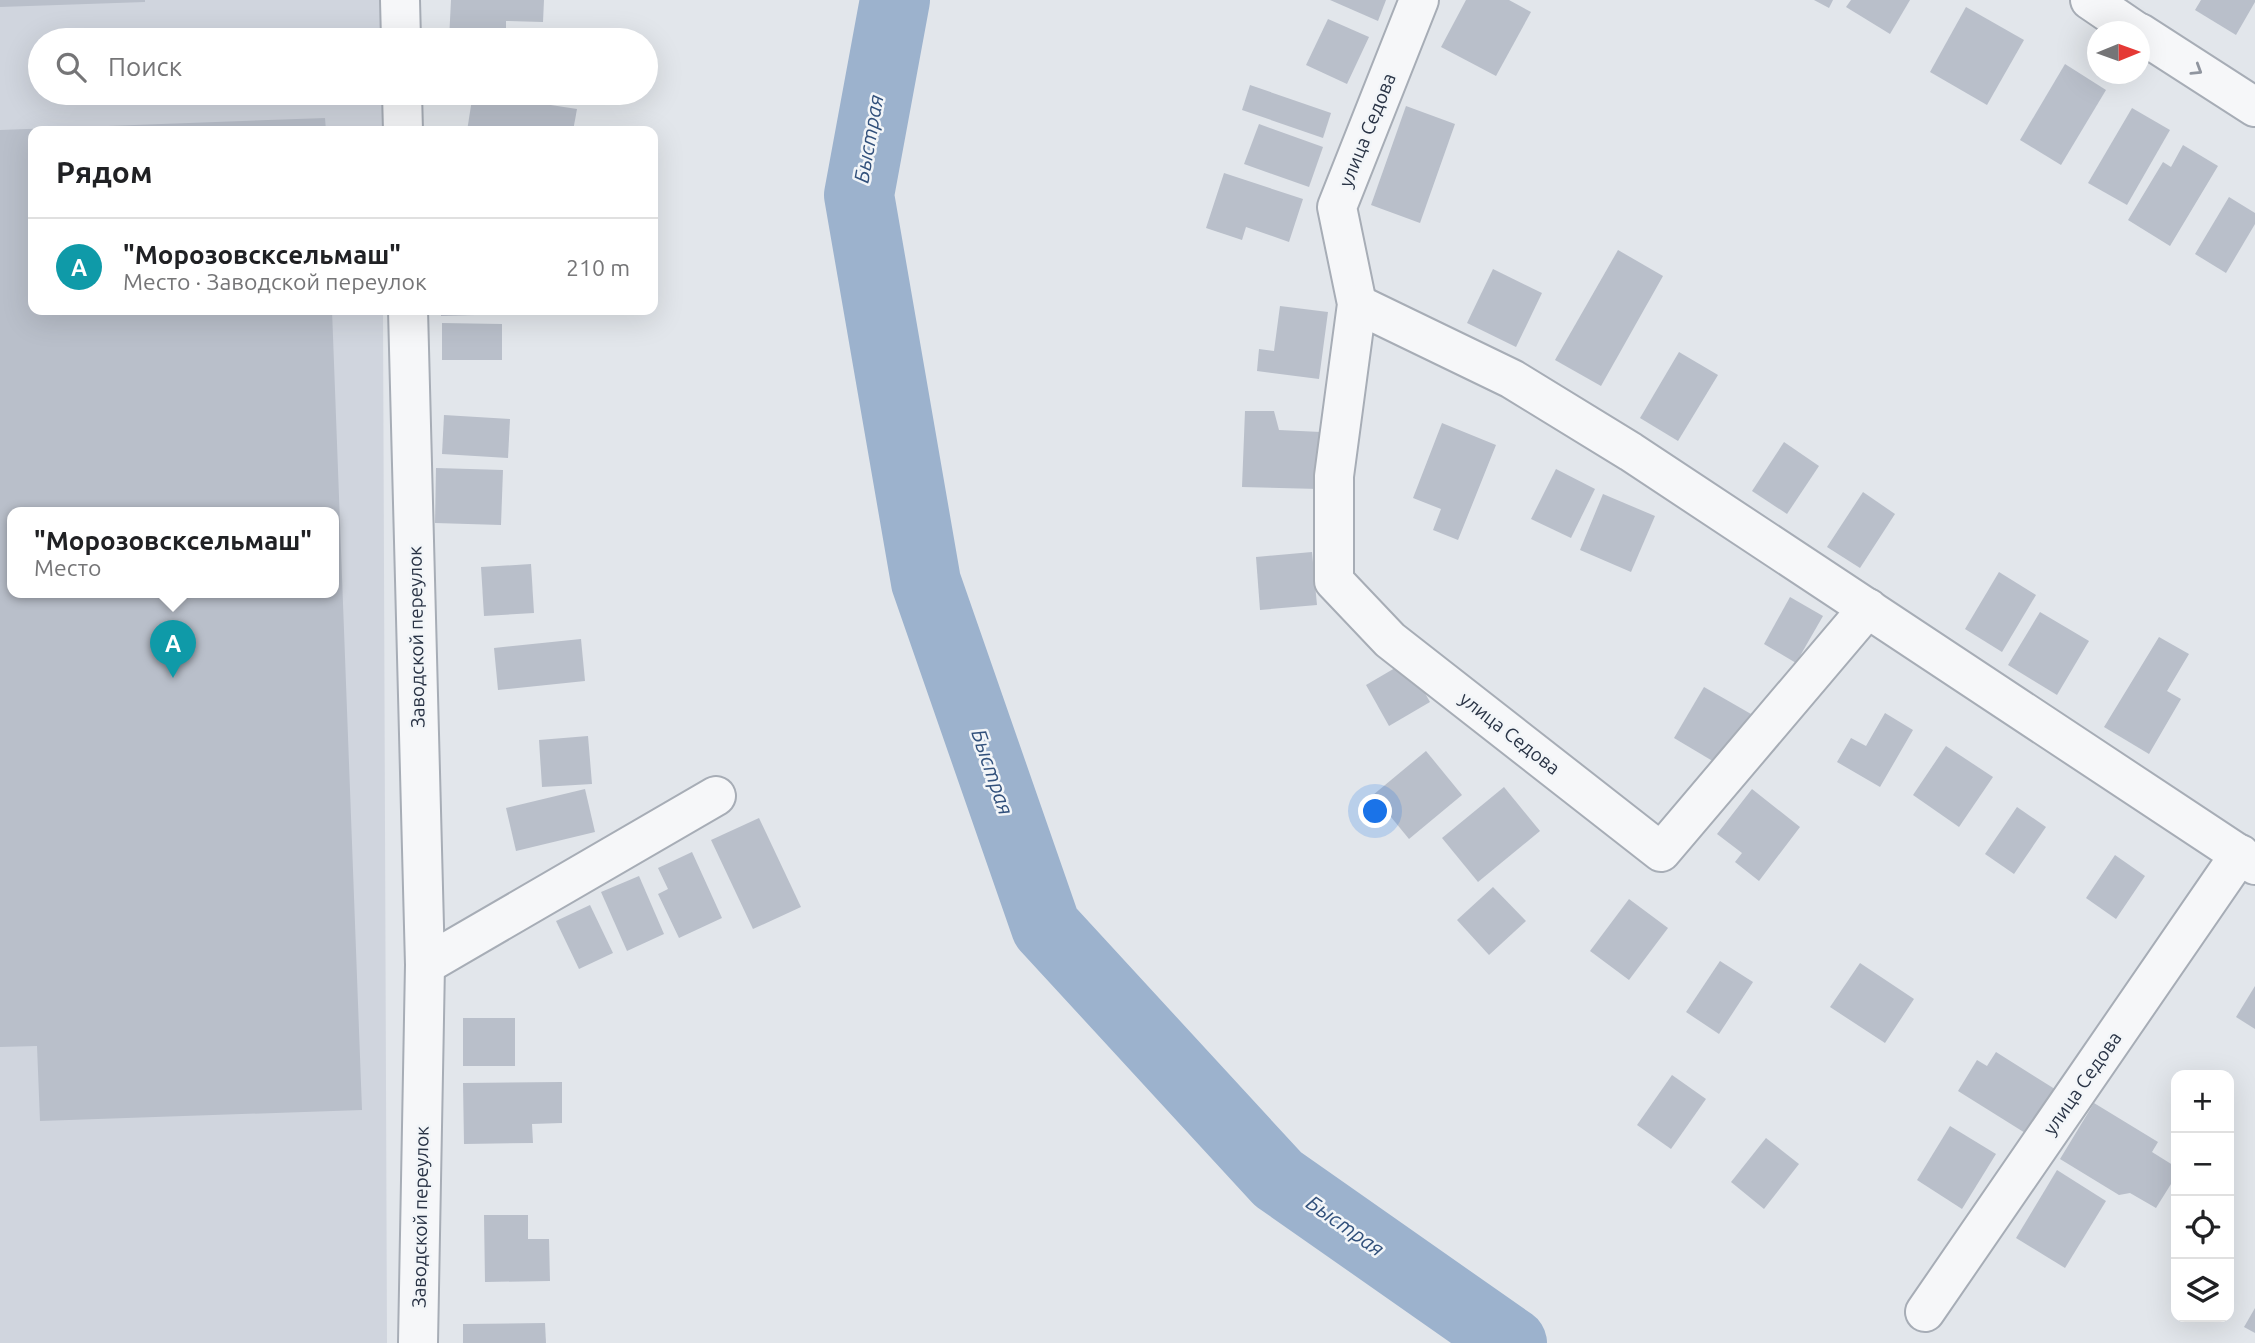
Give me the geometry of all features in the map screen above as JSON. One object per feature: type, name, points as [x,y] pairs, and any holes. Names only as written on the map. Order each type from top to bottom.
[{"type":"street","points":[[400,0],[401,28]]},
{"type":"street","name":"улица Седова","points":[[1419,0],[1337,207],[1357,304],[1334,476],[1334,581],[1390,640],[1661,852],[1868,608]]},
{"type":"street","points":[[2090,0],[2122,21]]},
{"type":"street","points":[[2150,40],[2255,107]]},
{"type":"street","points":[[402,105],[403,126]]},
{"type":"street","name":"улица Седова","points":[[1357,304],[1511,379],[1631,452],[2247,860],[1925,1312]]},
{"type":"street","name":"Заводской переулок","points":[[408,315],[425,965],[418,1343]]},
{"type":"street","points":[[425,965],[716,796]]},
{"type":"shaded area","points":[[0,0],[381,0],[382,28],[28,28],[28,105],[382,105],[382,126],[28,126],[28,315],[383,315],[387,1343],[0,1343]]},
{"type":"building","points":[[0,0],[145,0],[145,2],[0,7]]},
{"type":"building","points":[[451,0],[544,0],[543,22],[506,21],[506,28],[450,28]]},
{"type":"building","points":[[1330,0],[1386,0],[1378,21]]},
{"type":"building","points":[[1466,0],[1509,0],[1531,12],[1496,76],[1441,47]]},
{"type":"building","points":[[1814,0],[1833,0],[1829,8]]},
{"type":"building","points":[[1851,0],[1910,0],[1890,34],[1846,7]]},
{"type":"building","points":[[2201,0],[2255,2],[2236,35],[2195,10]]},
{"type":"building","points":[[1966,7],[2024,40],[1987,105],[1930,72]]},
{"type":"building","points":[[1328,19],[1369,37],[1347,84],[1306,65]]},
{"type":"building","points":[[2065,64],[2087,78],[2087,84],[2097,84],[2106,90],[2061,165],[2020,140]]},
{"type":"building","points":[[1250,85],[1331,113],[1323,138],[1242,110]]},
{"type":"building","points":[[471,105],[551,105],[577,109],[574,126],[468,126]]},
{"type":"building","points":[[1406,106],[1455,124],[1420,223],[1371,205]]},
{"type":"building","points":[[2132,108],[2170,130],[2127,205],[2088,183]]},
{"type":"building","points":[[325,118],[326,126],[108,126]]},
{"type":"building","points":[[1259,124],[1323,147],[1309,187],[1244,164]]},
{"type":"building","points":[[28,129],[28,315],[332,315],[362,1110],[40,1121],[37,1046],[0,1047],[0,130]]},
{"type":"building","points":[[2183,145],[2218,166],[2170,246],[2128,220],[2163,162],[2171,167]]},
{"type":"building","points":[[1224,173],[1303,199],[1289,242],[1246,227],[1242,240],[1206,228]]},
{"type":"building","points":[[2229,197],[2255,213],[2255,224],[2226,273],[2195,254]]},
{"type":"building","points":[[1618,250],[1663,276],[1601,386],[1555,360]]},
{"type":"building","points":[[1493,269],[1542,293],[1516,347],[1467,323]]},
{"type":"building","points":[[1280,306],[1328,312],[1319,379],[1257,371],[1259,349],[1274,351]]},
{"type":"building","points":[[442,323],[502,324],[502,360],[442,360]]},
{"type":"building","points":[[1679,352],[1718,375],[1678,441],[1640,418]]},
{"type":"building","points":[[1245,411],[1274,411],[1279,430],[1321,432],[1319,489],[1242,487]]},
{"type":"building","points":[[444,415],[510,419],[508,458],[442,454]]},
{"type":"building","points":[[1442,423],[1496,445],[1458,540],[1433,530],[1441,509],[1413,498]]},
{"type":"building","points":[[1784,442],[1819,466],[1787,514],[1752,491]]},
{"type":"building","points":[[436,468],[503,470],[501,525],[435,523]]},
{"type":"building","points":[[1556,469],[1595,489],[1571,538],[1531,519]]},
{"type":"building","points":[[1863,492],[1895,514],[1860,568],[1827,547]]},
{"type":"building","points":[[1603,494],[1655,516],[1631,572],[1580,550]]},
{"type":"building","points":[[1312,552],[1317,605],[1260,610],[1256,557]]},
{"type":"building","points":[[531,564],[534,613],[484,616],[481,567]]},
{"type":"building","points":[[1999,572],[2036,595],[2002,652],[1965,629]]},
{"type":"building","points":[[1790,597],[1823,616],[1796,663],[1764,644]]},
{"type":"building","points":[[2040,612],[2089,641],[2057,695],[2008,665]]},
{"type":"building","points":[[2159,637],[2189,654],[2167,691],[2181,699],[2149,754],[2104,727]]},
{"type":"building","points":[[581,639],[585,681],[498,690],[494,648]]},
{"type":"building","points":[[1407,661],[1430,702],[1389,726],[1366,685]]},
{"type":"building","points":[[1704,687],[1751,714],[1721,766],[1674,738]]},
{"type":"building","points":[[1885,713],[1913,730],[1880,787],[1837,762],[1851,738],[1866,746]]},
{"type":"building","points":[[588,736],[592,784],[542,787],[539,740]]},
{"type":"building","points":[[1946,746],[1993,777],[1959,827],[1913,795]]},
{"type":"building","points":[[1426,751],[1462,795],[1409,839],[1373,795]]},
{"type":"building","points":[[1504,787],[1540,831],[1478,882],[1442,838]]},
{"type":"building","points":[[585,789],[595,832],[516,851],[506,808]]},
{"type":"building","points":[[1752,789],[1800,827],[1759,881],[1735,862],[1742,853],[1717,834]]},
{"type":"building","points":[[2017,807],[2046,827],[2014,874],[1985,854]]},
{"type":"building","points":[[759,818],[801,907],[753,929],[711,840]]},
{"type":"building","points":[[692,852],[722,918],[679,938],[658,894],[668,889],[658,868]]},
{"type":"building","points":[[2115,855],[2145,876],[2116,919],[2086,898]]},
{"type":"building","points":[[639,876],[664,934],[627,951],[601,892]]},
{"type":"building","points":[[1493,887],[1526,921],[1489,955],[1457,920]]},
{"type":"building","points":[[1629,899],[1668,928],[1629,980],[1590,951]]},
{"type":"building","points":[[590,905],[613,953],[579,969],[556,921]]},
{"type":"building","points":[[1720,961],[1753,982],[1719,1034],[1686,1012]]},
{"type":"building","points":[[1860,963],[1914,999],[1885,1043],[1830,1007]]},
{"type":"building","points":[[2255,986],[2255,1029],[2236,1017]]},
{"type":"building","points":[[463,1018],[515,1018],[515,1066],[463,1066]]},
{"type":"building","points":[[1996,1052],[2058,1091],[2030,1136],[1958,1091],[1977,1060],[1987,1066]]},
{"type":"building","points":[[1672,1075],[1706,1099],[1671,1149],[1637,1125]]},
{"type":"building","points":[[562,1082],[562,1123],[532,1124],[533,1143],[464,1144],[463,1083]]},
{"type":"building","points":[[2094,1103],[2158,1142],[2152,1152],[2171,1164],[2171,1184],[2156,1208],[2130,1193],[2119,1195],[2060,1159]]},
{"type":"building","points":[[1950,1126],[1996,1154],[1962,1209],[1917,1180]]},
{"type":"building","points":[[1766,1138],[1799,1164],[1764,1209],[1731,1182]]},
{"type":"building","points":[[2057,1170],[2106,1201],[2065,1268],[2016,1238]]},
{"type":"building","points":[[484,1215],[528,1215],[528,1239],[549,1239],[550,1281],[485,1282]]},
{"type":"building","points":[[2255,1308],[2255,1333],[2244,1327]]},
{"type":"building","points":[[545,1323],[546,1343],[463,1343],[463,1324]]},
{"type":"waterway","name":"Быстрая","points":[[895,0],[859,195],[926,582],[1046,927],[1278,1179],[1512,1343]]},
{"type":"place","name":"\"Морозовсксельмаш\"","points":[[173,678]]}]
